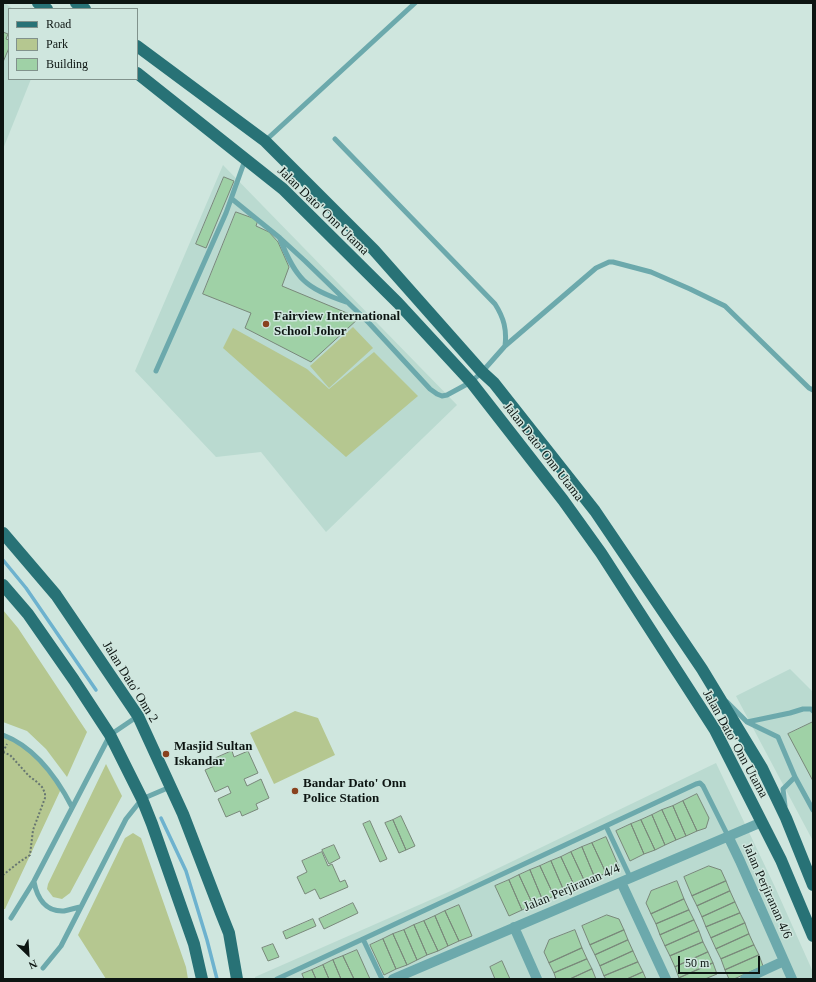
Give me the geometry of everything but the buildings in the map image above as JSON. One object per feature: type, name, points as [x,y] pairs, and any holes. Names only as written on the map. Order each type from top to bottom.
[{"type":"main road","name":"Jalan Dato' Onn Utama","points":[[138,47],[265,141],[374,250],[482,372],[494,383],[595,511],[713,687],[762,768],[786,818],[813,885]]},
{"type":"main road","name":"Jalan Dato' Onn Utama","points":[[138,74],[283,189],[398,303],[471,382],[563,500],[605,559],[715,730],[781,860],[813,936]]},
{"type":"main road","points":[[283,189],[297,173]]},
{"type":"main road","name":"Jalan Dato' Onn 2","points":[[3,533],[56,595],[138,716],[183,814],[229,933],[238,979]]},
{"type":"main road","points":[[3,585],[28,614],[110,735],[142,799],[194,944],[202,979]]},
{"type":"street","name":"Jalan Perjiranan 4/4","points":[[393,979],[762,822]]},
{"type":"street","name":"Jalan Perjiranan 4/6","points":[[728,836],[792,979]]},
{"type":"street","points":[[626,879],[666,979]]},
{"type":"street","points":[[514,927],[537,979]]},
{"type":"street","points":[[745,979],[784,961]]},
{"type":"lane","points":[[265,141],[415,3]]},
{"type":"lane","points":[[335,139],[495,304],[500,311],[505,327],[505,346]]},
{"type":"lane","points":[[156,372],[232,199],[246,159]]},
{"type":"lane","points":[[232,199],[280,238],[369,323],[430,389],[442,396],[447,395],[471,382],[505,346],[596,268],[609,262],[651,272],[725,306],[809,388],[813,390]]},
{"type":"lane","points":[[280,238],[292,266],[303,281],[313,289],[346,302]]},
{"type":"lane","points":[[713,687],[747,722],[778,737],[795,777],[813,810]]},
{"type":"lane","points":[[747,722],[790,714],[803,709],[811,709],[813,712]]},
{"type":"lane","points":[[11,918],[34,881],[110,735],[138,716]]},
{"type":"lane","points":[[3,735],[26,748],[43,764],[62,788],[72,807]]},
{"type":"lane","points":[[786,818],[783,789],[795,777]]},
{"type":"lane","points":[[277,979],[696,784],[700,783],[703,786],[728,836]]},
{"type":"lane","points":[[43,968],[61,946],[126,819],[142,799],[170,787]]},
{"type":"lane","points":[[606,826],[626,879]]},
{"type":"lane","points":[[34,881],[36,892],[42,902],[53,909],[64,911],[80,907]]},
{"type":"lane","points":[[363,939],[382,979]]},
{"type":"path","points":[[3,752],[10,756],[42,787],[45,793],[45,798],[33,830],[30,855],[3,875]]},
{"type":"shaded area","points":[[3,3],[5,3],[12,8],[8,8],[8,80],[31,80],[3,149]]},
{"type":"shaded area","name":"Fairview International School Johor","points":[[223,165],[457,405],[326,532],[261,452],[216,457],[135,371]]},
{"type":"shaded area","points":[[790,669],[813,692],[813,841],[736,696]]},
{"type":"shaded area","points":[[716,763],[775,887],[813,972],[813,979],[255,979],[255,977],[453,890]]},
{"type":"green space","points":[[353,327],[373,348],[329,388],[310,366]]},
{"type":"green space","points":[[233,328],[307,369],[329,389],[374,352],[418,396],[346,457],[223,348]]},
{"type":"green space","points":[[3,610],[18,628],[87,732],[67,777],[46,749],[27,731],[3,722]]},
{"type":"green space","points":[[295,711],[318,718],[335,755],[274,784],[250,733]]},
{"type":"green space","points":[[3,733],[20,742],[28,749],[61,789],[5,909],[3,909]]},
{"type":"green space","points":[[106,764],[122,796],[70,893],[62,899],[53,897],[47,889],[48,884]]},
{"type":"green space","points":[[133,833],[141,838],[186,967],[188,979],[106,979],[78,935],[125,838]]},
{"type":"waterway","points":[[3,560],[26,588],[96,690]]},
{"type":"waterway","points":[[161,818],[186,871],[217,979]]},
{"type":"place","name":"Fairview International School Johor","points":[[266,324]]},
{"type":"place","name":"Masjid Sultan Iskandar","points":[[166,754]]},
{"type":"place","name":"Bandar Dato' Onn Police Station","points":[[295,791]]}]
